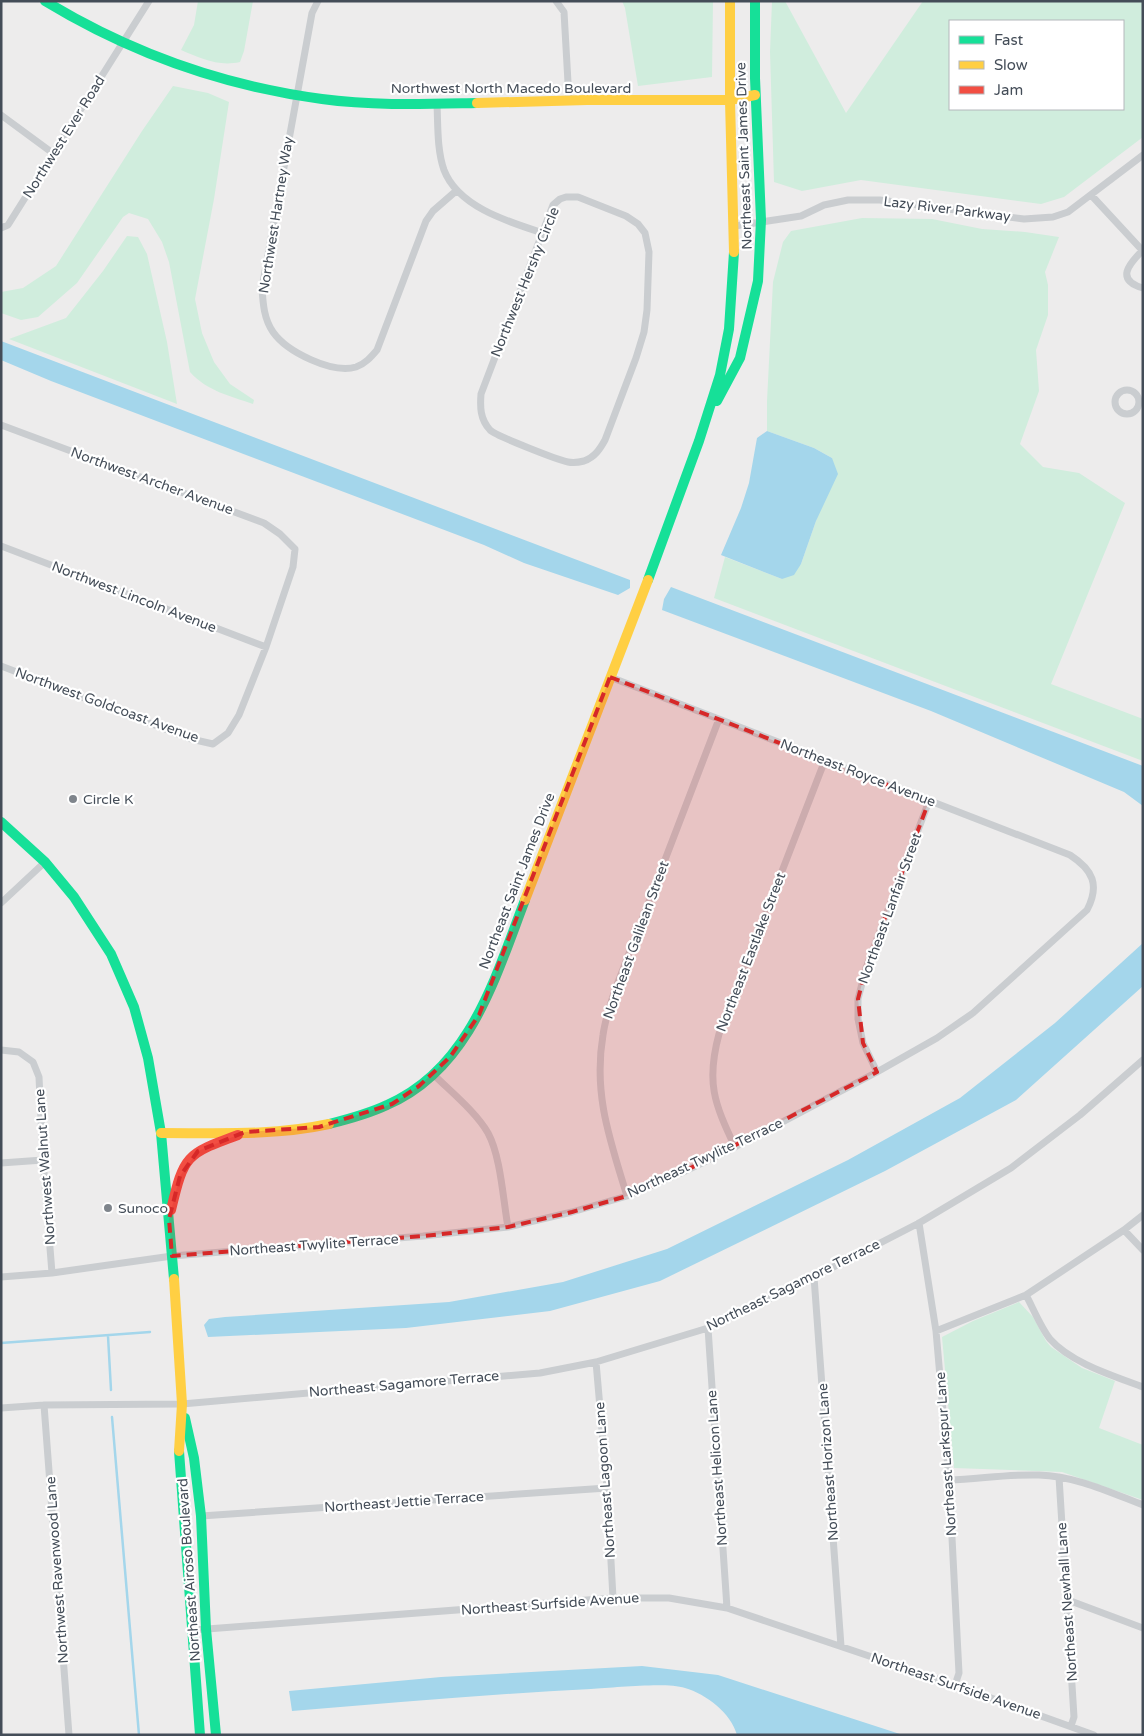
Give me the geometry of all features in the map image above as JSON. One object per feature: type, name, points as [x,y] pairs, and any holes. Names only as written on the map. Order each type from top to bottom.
[{"type":"main road","name":"Northwest North Macedo Boulevard","points":[[45,1],[68,16],[123,42],[194,70],[239,83],[328,100],[437,104],[568,100],[730,100],[755,94]]},
{"type":"main road","name":"Northeast Saint James Drive","points":[[161,1133],[245,1132],[319,1127],[350,1120],[392,1104],[419,1086],[450,1057],[465,1038],[479,1015],[518,918],[708,419],[724,360],[734,284],[735,226],[730,100],[730,1]]},
{"type":"main road","name":"Northeast Saint James Drive","points":[[708,419],[740,358],[758,281],[761,220],[755,94],[755,1]]},
{"type":"main road","name":"Northeast Airoso Boulevard","points":[[1,822],[45,862],[74,897],[111,954],[134,1007],[148,1058],[161,1133],[172,1256],[182,1404],[179,1458],[194,1630],[200,1735]]},
{"type":"main road","points":[[169,1219],[180,1176],[187,1162],[198,1151],[245,1132]]},
{"type":"main road","name":"Northeast Airoso Boulevard","points":[[182,1404],[194,1458],[201,1516],[206,1629],[216,1735]]},
{"type":"street","name":"Northwest Ever Road","points":[[1,228],[8,225],[149,1]]},
{"type":"street","name":"Northwest Hartney Way","points":[[318,1],[312,12],[262,288],[266,320],[284,345],[334,368],[357,367],[369,360],[376,350],[426,221],[456,191]]},
{"type":"street","points":[[556,1],[564,12],[568,100]]},
{"type":"street","points":[[437,104],[440,156],[444,172],[456,191],[477,206],[518,225],[543,233]]},
{"type":"street","points":[[1,115],[54,154]]},
{"type":"street","name":"Lazy River Parkway","points":[[735,226],[761,220],[801,216],[824,205],[848,200],[880,200],[1024,219],[1052,217],[1068,212],[1092,196],[1143,155]]},
{"type":"street","name":"Northwest Hershy Circle","points":[[566,196],[578,197],[626,216],[638,224],[644,233],[649,252],[647,310],[644,332],[636,358],[605,440],[599,451],[592,458],[582,461],[568,462],[501,437],[490,430],[480,409],[481,394],[543,233],[553,206],[566,196]]},
{"type":"street","points":[[1092,196],[1142,251],[1128,265],[1127,272],[1129,279],[1143,288]]},
{"type":"street","name":"Northwest Archer Avenue","points":[[1,425],[264,523],[280,534],[295,549],[293,567],[266,647]]},
{"type":"street","name":"Northwest Lincoln Avenue","points":[[1,546],[266,647]]},
{"type":"street","name":"Northwest Goldcoast Avenue","points":[[1,666],[191,739],[214,744],[228,733],[239,715],[266,647]]},
{"type":"street","name":"Northeast Royce Avenue","points":[[610,677],[1070,855],[1083,863],[1091,874],[1094,884]]},
{"type":"street","name":"Northeast Galilean Street","points":[[627,1196],[606,1127],[601,1098],[599,1073],[603,1034],[615,990],[719,719]]},
{"type":"street","name":"Northeast Eastlake Street","points":[[735,1147],[719,1115],[713,1090],[712,1070],[715,1051],[719,1034],[824,760]]},
{"type":"street","name":"Northeast Lanfair Street","points":[[877,1072],[863,1043],[858,1019],[858,998],[866,968],[929,801]]},
{"type":"street","points":[[1,903],[45,862]]},
{"type":"street","name":"Northeast Twylite Terrace","points":[[1,1277],[172,1256],[423,1236],[508,1227],[572,1212],[627,1196],[735,1147],[937,1038],[973,1013],[1087,910],[1091,902],[1094,884]]},
{"type":"street","name":"Northwest Walnut Lane","points":[[1,1050],[19,1052],[33,1062],[39,1077],[43,1160],[52,1272]]},
{"type":"street","name":"Northeast Sagamore Terrace","points":[[1,1408],[44,1405],[182,1404],[540,1373],[596,1362],[708,1328],[814,1277],[919,1223],[1011,1168],[1080,1115],[1143,1060]]},
{"type":"street","points":[[433,1074],[487,1131],[492,1142],[508,1227]]},
{"type":"street","points":[[1,1163],[43,1160]]},
{"type":"street","points":[[936,1331],[1026,1295],[1124,1230],[1143,1215]]},
{"type":"street","name":"Northeast Larkspur Lane","points":[[919,1223],[936,1331],[949,1480],[959,1673],[955,1685]]},
{"type":"street","points":[[1124,1230],[1143,1250]]},
{"type":"street","name":"Northeast Horizon Lane","points":[[814,1277],[841,1646]]},
{"type":"street","points":[[1026,1295],[1050,1339],[1063,1351],[1095,1369],[1143,1387]]},
{"type":"street","name":"Northeast Helicon Lane","points":[[708,1328],[727,1608]]},
{"type":"street","name":"Northeast Lagoon Lane","points":[[596,1362],[607,1488],[613,1598]]},
{"type":"street","name":"Northwest Ravenwood Lane","points":[[44,1405],[69,1735]]},
{"type":"street","points":[[949,1480],[1039,1475],[1058,1477],[1076,1480],[1143,1505]]},
{"type":"street","name":"Northeast Newhall Lane","points":[[1058,1477],[1068,1600],[1074,1716],[1071,1726]]},
{"type":"street","name":"Northeast Jettie Terrace","points":[[201,1516],[607,1488]]},
{"type":"street","name":"Northeast Surfside Avenue","points":[[194,1630],[613,1598],[669,1598],[727,1608],[955,1685],[1094,1735]]},
{"type":"street","points":[[1068,1600],[1143,1628]]},
{"type":"highlighted area","points":[[610,677],[929,801],[866,968],[858,999],[863,1043],[877,1072],[683,1172],[627,1196],[572,1212],[508,1227],[423,1236],[172,1256],[169,1219],[180,1176],[198,1151],[245,1132],[319,1127],[392,1104],[419,1086],[450,1057],[479,1015]]},
{"type":"green space","points":[[198,1],[253,1],[244,51],[240,62],[217,63],[181,50],[194,25]]},
{"type":"green space","points":[[622,1],[713,1],[712,77],[638,86],[625,8]]},
{"type":"green space","points":[[772,1],[785,1],[846,113],[923,1],[1143,1],[1143,137],[1064,197],[1041,204],[861,180],[802,191],[774,182],[770,52]]},
{"type":"green space","points":[[173,86],[208,93],[229,102],[214,199],[195,299],[202,333],[214,362],[230,384],[254,400],[253,404],[211,388],[190,372],[169,262],[162,242],[148,219],[129,213],[123,217],[77,283],[38,317],[21,320],[1,313],[1,292],[23,288],[56,266]]},
{"type":"green space","points":[[862,218],[932,219],[982,229],[1059,237],[1045,272],[1048,285],[1048,315],[1036,350],[1039,391],[1020,444],[1043,467],[1079,473],[1125,503],[1051,684],[1143,719],[1143,761],[714,598],[725,557],[782,579],[801,564],[816,521],[832,458],[814,448],[767,431],[773,282],[783,242],[791,231]]},
{"type":"green space","points":[[127,236],[138,237],[147,254],[167,342],[177,404],[9,339],[66,318],[103,271]]},
{"type":"green space","points":[[1019,1302],[1033,1317],[1051,1347],[1082,1368],[1115,1381],[1099,1428],[1143,1445],[1143,1500],[1062,1472],[954,1468],[942,1337],[973,1321]]},
{"type":"water","points":[[1,341],[630,580],[630,588],[618,595],[524,563],[484,545],[51,381],[1,360]]},
{"type":"water","points":[[767,431],[814,448],[832,458],[838,474],[816,521],[801,564],[794,575],[782,579],[721,555],[741,508],[749,483],[757,438]]},
{"type":"water","points":[[671,587],[1143,766],[1143,806],[1124,792],[931,711],[662,610],[664,599]]},
{"type":"water","points":[[1143,943],[1143,986],[1016,1100],[885,1171],[660,1281],[550,1311],[406,1328],[208,1337],[204,1325],[209,1319],[449,1302],[563,1282],[667,1249],[848,1160],[960,1098],[1055,1023]]},
{"type":"water","points":[[642,1666],[718,1675],[903,1735],[737,1735],[729,1719],[709,1700],[685,1688],[665,1685],[516,1693],[292,1711],[289,1691],[441,1677]]},
{"type":"waterway","points":[[1,1343],[150,1332]]},
{"type":"waterway","points":[[108,1336],[111,1390]]},
{"type":"waterway","points":[[112,1417],[139,1735]]},
{"type":"traffic: fast","points":[[45,1],[110,36],[144,51],[213,76],[249,85],[322,99],[361,103],[477,103]]},
{"type":"traffic: fast","points":[[717,401],[740,358],[758,281],[761,220],[755,78],[755,1]]},
{"type":"traffic: fast","points":[[648,580],[699,441],[720,375],[729,329],[734,252]]},
{"type":"traffic: fast","points":[[1,822],[45,862],[74,897],[111,954],[134,1007],[148,1058],[161,1133],[174,1279]]},
{"type":"traffic: fast","points":[[329,1124],[366,1114],[387,1105],[416,1089],[439,1069],[459,1045],[476,1018],[490,990],[525,900]]},
{"type":"traffic: fast","points":[[185,1418],[194,1458],[201,1516],[206,1629],[216,1735]]},
{"type":"traffic: fast","points":[[179,1451],[200,1735]]},
{"type":"traffic: slow","points":[[730,1],[730,101],[734,252]]},
{"type":"traffic: slow","points":[[477,103],[587,100],[730,100],[755,95]]},
{"type":"traffic: slow","points":[[525,900],[648,580]]},
{"type":"traffic: slow","points":[[161,1133],[266,1132],[329,1124]]},
{"type":"traffic: slow","points":[[174,1279],[182,1404],[179,1451]]},
{"type":"traffic: jam","points":[[171,1210],[184,1167],[190,1159],[207,1147],[238,1135]]},
{"type":"place","name":"Circle K","points":[[73,799]]},
{"type":"place","name":"Sunoco","points":[[108,1208]]}]
